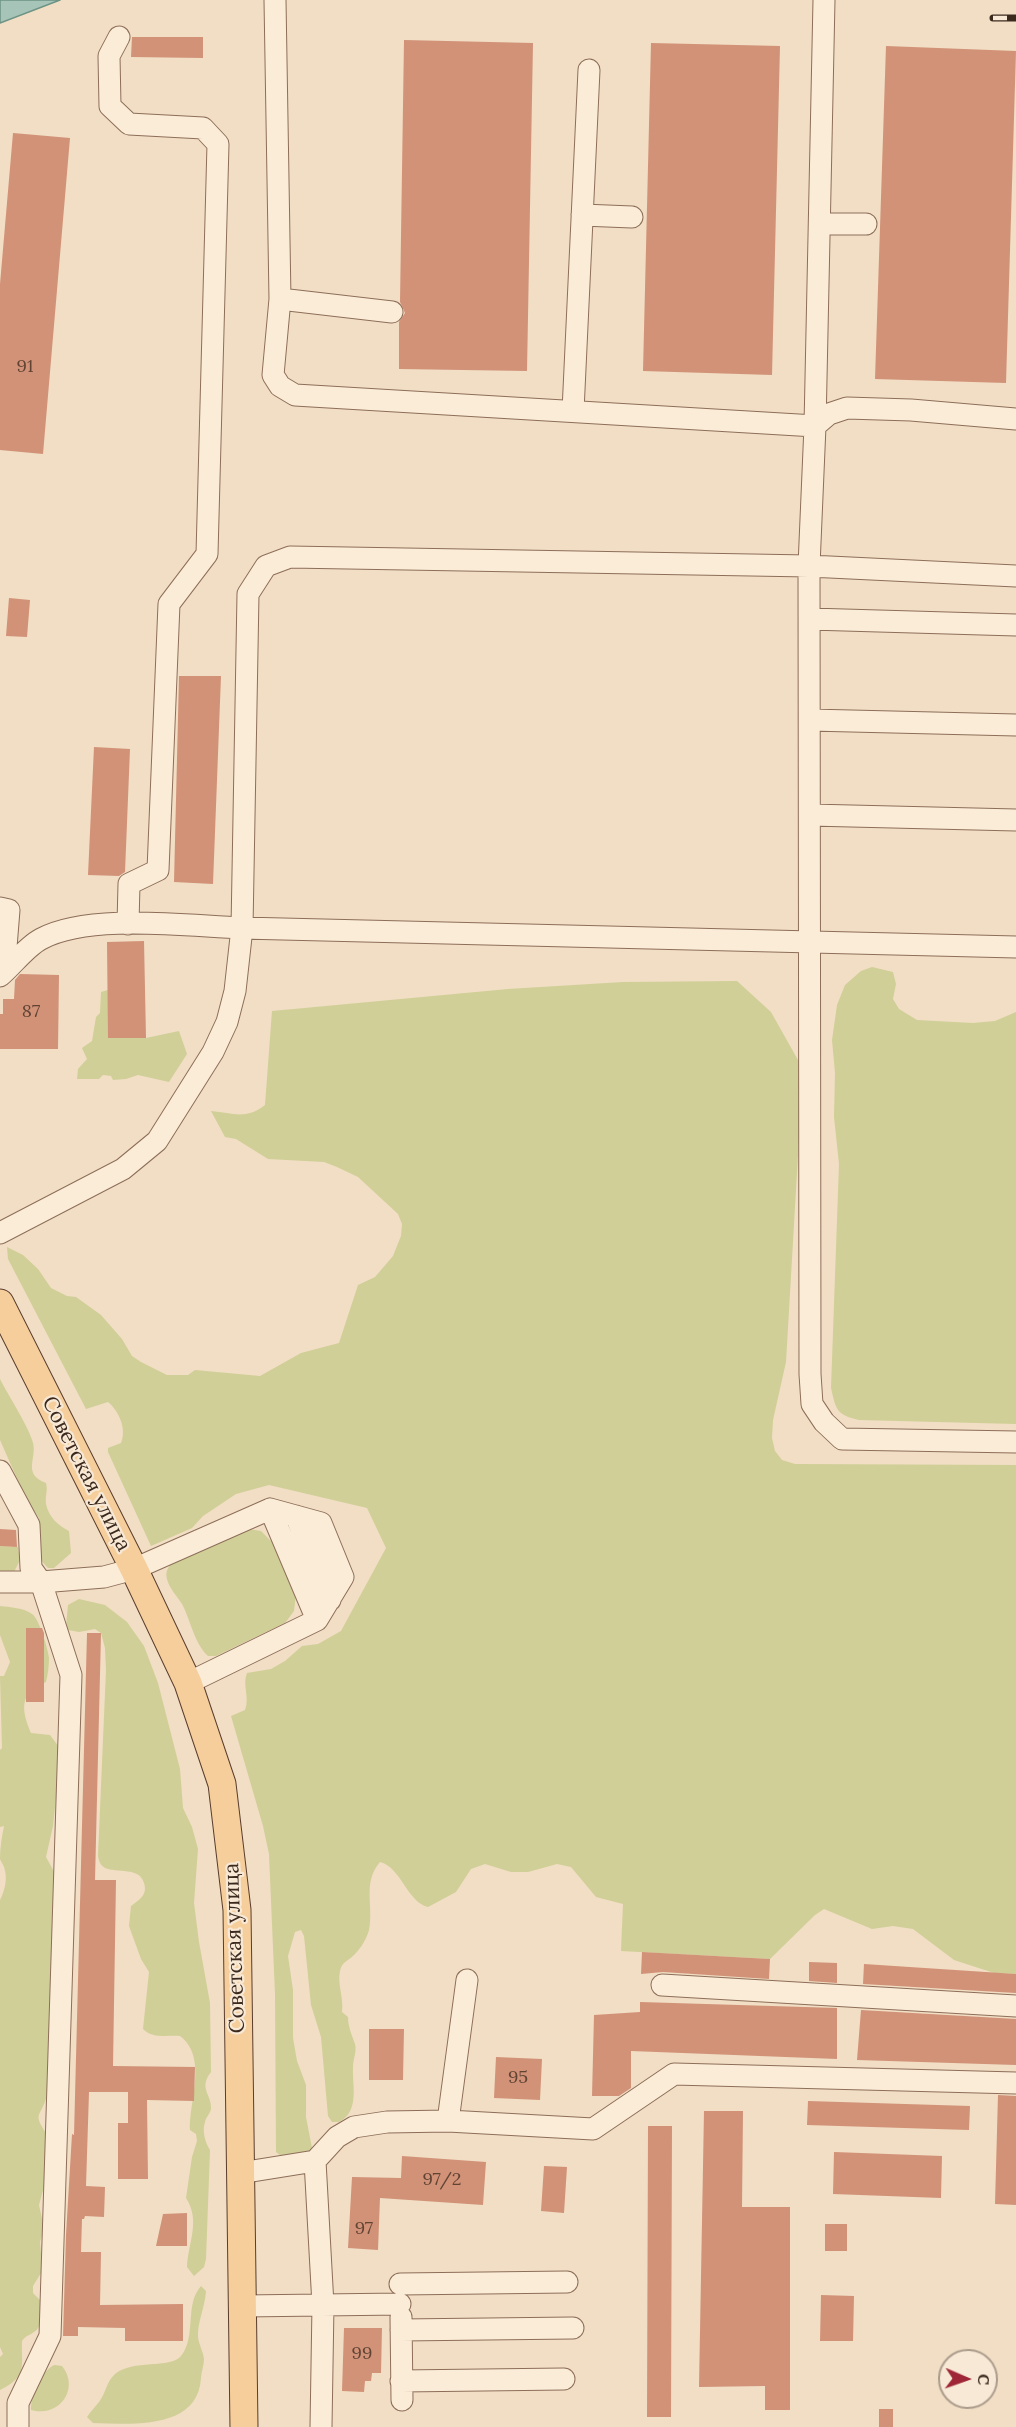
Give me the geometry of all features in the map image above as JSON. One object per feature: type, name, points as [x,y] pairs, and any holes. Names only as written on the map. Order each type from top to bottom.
[{"type":"main road","name":"Советская улица","points":[[0,1303],[134,1569],[188,1683],[222,1784],[237,1910],[244,2427]]},
{"type":"street","points":[[275,0],[280,299],[273,375],[280,386],[295,395],[815,426],[830,414],[847,408],[911,410],[1016,419]]},
{"type":"street","points":[[824,0],[815,426],[809,566],[810,1374],[812,1404],[824,1422],[842,1439],[1016,1442]]},
{"type":"street","points":[[119,37],[110,56],[110,106],[129,124],[203,128],[218,144],[207,554],[169,604],[158,870],[129,884],[128,924]]},
{"type":"street","points":[[573,411],[589,70]]},
{"type":"street","points":[[582,215],[632,217]]},
{"type":"street","points":[[820,224],[866,224]]},
{"type":"street","points":[[280,299],[392,312]]},
{"type":"street","points":[[0,1233],[123,1169],[157,1141],[213,1052],[227,1022],[235,991],[242,928],[248,594],[266,566],[290,557],[809,566],[1016,576]]},
{"type":"street","points":[[810,619],[1016,625]]},
{"type":"street","points":[[810,720],[1016,725]]},
{"type":"street","points":[[810,815],[1016,820]]},
{"type":"street","points":[[0,908],[9,910],[2,974]]},
{"type":"street","points":[[2,974],[39,939],[69,927],[128,924],[1016,947]]},
{"type":"street","points":[[0,1471],[30,1526],[31,1568],[41,1582],[70,1675],[50,2336],[18,2403],[18,2427]]},
{"type":"street","points":[[270,1509],[317,1620]]},
{"type":"street","points":[[0,1582],[41,1582],[104,1577],[134,1569],[270,1509],[321,1523],[343,1577],[317,1620],[188,1683]]},
{"type":"street","points":[[0,1511],[21,1510]]},
{"type":"street","points":[[448,2121],[466,1980]]},
{"type":"street","points":[[662,1985],[1016,2006]]},
{"type":"street","points":[[240,2173],[315,2161],[337,2137],[354,2127],[387,2122],[448,2121],[593,2129],[674,2074],[1016,2083]]},
{"type":"street","points":[[315,2161],[323,2305],[321,2427]]},
{"type":"street","points":[[243,2306],[323,2305],[400,2286],[567,2282]]},
{"type":"street","points":[[400,2286],[401,2391],[564,2379]]},
{"type":"street","points":[[401,2330],[573,2328]]},
{"type":"shaded area","points":[[0,0],[60,0],[0,23]]},
{"type":"shaded area","points":[[872,967],[893,972],[896,984],[893,999],[899,1009],[917,1020],[973,1023],[995,1021],[1016,1012],[1016,1424],[859,1420],[841,1413],[834,1401],[831,1388],[839,1164],[834,1117],[835,1073],[832,1040],[837,1005],[845,985],[861,971]]},
{"type":"shaded area","points":[[737,981],[771,1012],[803,1069],[786,1362],[773,1420],[772,1438],[775,1451],[782,1460],[795,1464],[1016,1465],[1016,1974],[994,1973],[954,1960],[913,1929],[893,1926],[872,1929],[824,1909],[770,1959],[621,1951],[623,1904],[596,1897],[571,1867],[557,1864],[528,1872],[511,1872],[485,1864],[471,1869],[456,1892],[428,1907],[415,1899],[393,1870],[380,1862],[371,1878],[368,1933],[359,1949],[344,1963],[340,1971],[342,2012],[348,2017],[356,2050],[353,2064],[354,2098],[350,2111],[339,2122],[332,2122],[328,2116],[321,2037],[311,2005],[304,1936],[301,1930],[295,1932],[288,1956],[293,1990],[293,2038],[297,2061],[306,2085],[306,2117],[312,2148],[308,2152],[281,2156],[276,2152],[275,1994],[269,1854],[231,1716],[245,1710],[247,1673],[271,1669],[285,1661],[302,1646],[318,1644],[341,1631],[386,1548],[367,1508],[269,1485],[236,1494],[203,1516],[192,1528],[151,1546],[108,1452],[108,1448],[121,1443],[123,1438],[119,1415],[108,1402],[86,1409],[8,1259],[7,1247],[23,1255],[38,1269],[51,1288],[67,1296],[76,1297],[101,1315],[122,1339],[132,1356],[141,1362],[167,1375],[188,1375],[195,1370],[260,1376],[301,1353],[339,1343],[358,1285],[375,1277],[393,1256],[401,1236],[402,1224],[398,1214],[358,1177],[324,1162],[268,1159],[236,1139],[225,1137],[211,1111],[245,1114],[252,1113],[265,1105],[272,1011],[508,989],[623,982]]},
{"type":"shaded area","points":[[108,990],[108,1038],[146,1038],[179,1031],[187,1054],[169,1082],[138,1075],[113,1080],[111,1076],[103,1075],[99,1079],[77,1079],[78,1069],[87,1059],[82,1048],[92,1041],[96,1017],[100,1013],[101,992]]},
{"type":"shaded area","points":[[0,1379],[31,1436],[34,1449],[32,1471],[46,1483],[46,1504],[49,1513],[58,1524],[69,1531],[71,1553],[54,1568],[48,1568],[39,1558],[39,1518],[26,1499],[0,1440]]},
{"type":"shaded area","points":[[248,1529],[261,1531],[276,1546],[296,1594],[294,1611],[285,1623],[216,1656],[208,1656],[199,1645],[182,1604],[169,1586],[167,1572],[174,1562]]},
{"type":"shaded area","points":[[0,1546],[18,1547],[20,1560],[14,1572],[0,1576]]},
{"type":"shaded area","points":[[79,1599],[105,1605],[127,1622],[144,1646],[158,1683],[180,1769],[183,1808],[192,1827],[198,1849],[194,1903],[210,2003],[211,2072],[207,2078],[206,2087],[211,2109],[204,2129],[205,2140],[210,2150],[206,2259],[204,2267],[194,2276],[187,2267],[193,2215],[186,2198],[192,2157],[197,2141],[196,2134],[190,2130],[195,2080],[193,2055],[180,2036],[156,2035],[143,2029],[149,1972],[141,1959],[129,1926],[131,1906],[144,1894],[144,1883],[138,1875],[128,1871],[105,1868],[98,1856],[105,1648],[101,1633],[95,1629],[79,1632],[68,1630],[66,1626],[68,1605]]},
{"type":"shaded area","points":[[0,1606],[29,1612],[35,1617],[40,1627],[49,1658],[48,1673],[46,1682],[37,1686],[27,1696],[25,1717],[31,1733],[50,1735],[59,1747],[53,1826],[46,1857],[57,1877],[53,1902],[47,2095],[39,2115],[40,2122],[48,2136],[45,2183],[39,2205],[44,2228],[40,2242],[41,2273],[33,2286],[33,2293],[43,2303],[39,2327],[22,2341],[22,2364],[19,2375],[0,2390],[0,2357],[3,2354],[0,2347],[0,1900],[6,1880],[4,1866],[0,1859],[4,1826],[0,1827],[0,1750],[2,1748],[0,1676],[4,1676],[10,1662],[0,1635]]},
{"type":"shaded area","points":[[201,2286],[206,2291],[198,2337],[204,2362],[197,2394],[189,2406],[164,2420],[129,2424],[93,2423],[87,2417],[101,2399],[115,2374],[123,2369],[169,2362],[181,2356],[188,2339],[193,2302]]},
{"type":"shaded area","points":[[62,2366],[67,2375],[68,2392],[64,2399],[51,2410],[31,2410],[38,2384],[50,2367]]},
{"type":"building","points":[[132,37],[203,37],[203,58],[131,57]]},
{"type":"building","points":[[404,40],[533,43],[527,371],[399,369],[399,322],[405,313],[400,302]]},
{"type":"building","points":[[651,43],[780,46],[772,375],[643,371]]},
{"type":"building","points":[[886,46],[1016,51],[1006,383],[875,379]]},
{"type":"building","points":[[13,133],[70,138],[43,454],[0,450],[0,284]]},
{"type":"building","points":[[9,598],[30,600],[27,637],[6,636]]},
{"type":"building","points":[[179,676],[221,676],[213,884],[174,882]]},
{"type":"building","points":[[94,747],[130,749],[125,872],[119,876],[88,875]]},
{"type":"building","points":[[144,941],[146,1038],[108,1038],[107,942]]},
{"type":"building","points":[[20,974],[59,975],[58,1049],[0,1049],[0,1014],[3,1014],[3,999],[14,999],[15,980]]},
{"type":"building","points":[[0,1529],[16,1530],[17,1547],[0,1546]]},
{"type":"building","points":[[26,1628],[42,1628],[44,1633],[44,1702],[26,1702]]},
{"type":"building","points":[[87,1633],[101,1633],[95,1880],[116,1880],[113,2066],[195,2067],[194,2101],[147,2100],[148,2179],[118,2179],[118,2123],[128,2123],[128,2092],[89,2092],[86,2186],[105,2187],[104,2217],[85,2216],[82,2219],[81,2252],[101,2252],[100,2305],[183,2304],[183,2341],[125,2341],[125,2328],[78,2327],[78,2336],[63,2336],[66,2235],[72,2134],[74,2135]]},
{"type":"building","points":[[642,1952],[770,1959],[769,1979],[663,1972],[641,1974]]},
{"type":"building","points":[[809,1962],[837,1963],[837,1983],[809,1981]]},
{"type":"building","points":[[864,1964],[1016,1974],[1016,1993],[863,1984]]},
{"type":"building","points":[[640,2002],[837,2008],[837,2059],[631,2051],[631,2088],[619,2096],[592,2096],[594,2015],[640,2012]]},
{"type":"building","points":[[861,2010],[1016,2019],[1016,2065],[857,2060]]},
{"type":"building","points":[[369,2029],[404,2029],[403,2080],[369,2080]]},
{"type":"building","points":[[496,2057],[542,2059],[540,2100],[494,2098]]},
{"type":"building","points":[[998,2095],[1016,2096],[1016,2205],[995,2204]]},
{"type":"building","points":[[808,2101],[970,2106],[969,2130],[807,2125]]},
{"type":"building","points":[[704,2111],[743,2111],[742,2207],[790,2207],[790,2410],[765,2410],[765,2386],[699,2387]]},
{"type":"building","points":[[648,2126],[672,2126],[671,2417],[647,2417]]},
{"type":"building","points":[[834,2152],[942,2156],[941,2198],[833,2194]]},
{"type":"building","points":[[402,2156],[486,2162],[483,2205],[380,2198],[378,2250],[348,2248],[352,2177],[401,2178]]},
{"type":"building","points":[[544,2166],[567,2167],[564,2213],[541,2211]]},
{"type":"building","points":[[187,2213],[187,2246],[156,2246],[163,2214]]},
{"type":"building","points":[[825,2224],[847,2224],[847,2251],[825,2251]]},
{"type":"building","points":[[821,2295],[854,2296],[853,2341],[820,2341]]},
{"type":"building","points":[[344,2328],[382,2328],[381,2373],[372,2373],[371,2381],[365,2381],[364,2392],[342,2391]]},
{"type":"building","points":[[879,2409],[893,2409],[893,2427],[879,2427]]},
{"type":"railway","points":[[993,18],[1016,18]]}]
